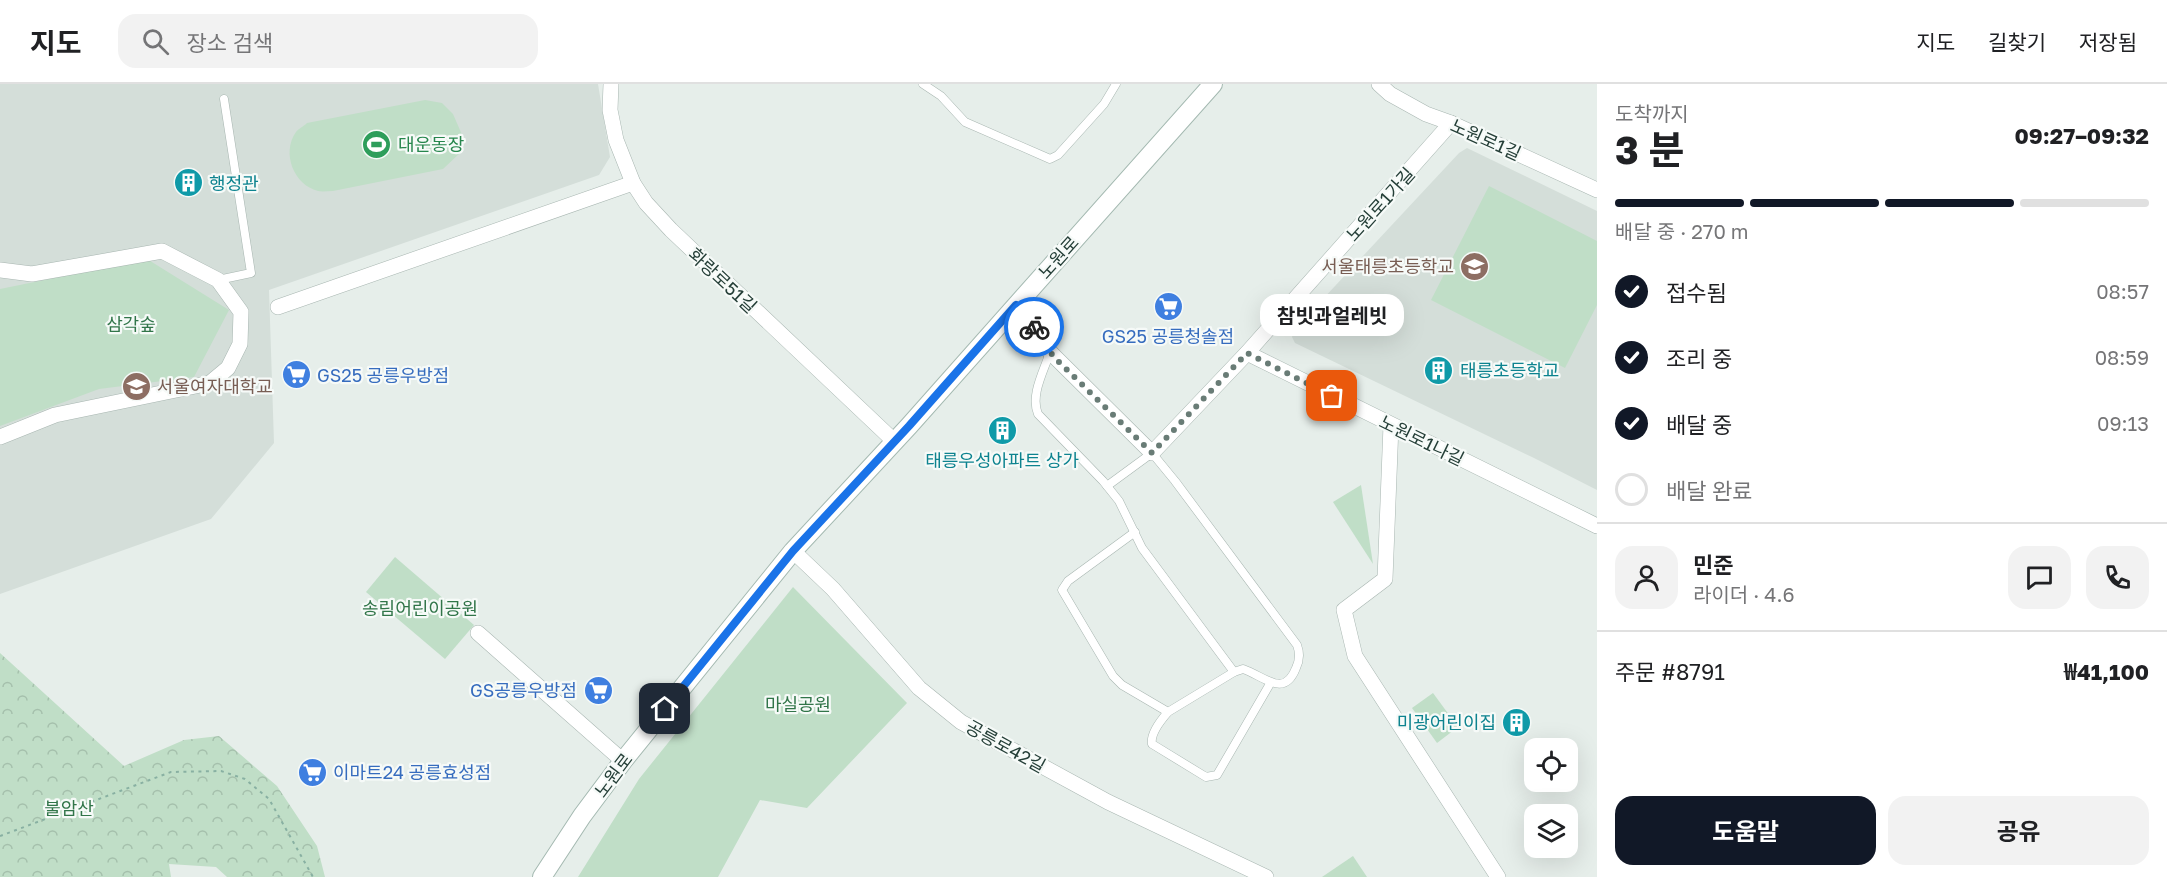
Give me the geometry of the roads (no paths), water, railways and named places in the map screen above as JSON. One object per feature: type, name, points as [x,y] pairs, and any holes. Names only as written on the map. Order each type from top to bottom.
[{"type":"main road","name":"노원로","points":[[542,877],[622,761],[793,551],[1212,84]]},
{"type":"street","name":"화랑로51길","points":[[611,84],[610,110],[616,140],[633,183],[646,203],[671,230],[894,441]]},
{"type":"street","name":"노원로1길","points":[[1379,84],[1408,105],[1426,114],[1451,123],[1597,190]]},
{"type":"street","name":"노원로1가길","points":[[1152,453],[1247,353],[1451,123]]},
{"type":"street","points":[[278,307],[633,183]]},
{"type":"street","points":[[0,270],[32,274],[162,250],[218,280],[241,312],[240,344],[228,368],[210,382],[55,416],[0,437]]},
{"type":"street","points":[[1016,305],[1030,320],[1050,352],[1152,453]]},
{"type":"street","name":"노원로1나길","points":[[1247,353],[1597,526]]},
{"type":"street","points":[[1391,425],[1385,579],[1344,610],[1355,656],[1498,877]]},
{"type":"street","name":"공릉로42길","points":[[793,551],[833,589],[919,688],[961,722],[1108,802],[1266,877]]},
{"type":"street","points":[[478,633],[622,761]]},
{"type":"lane","points":[[923,84],[941,96],[965,122],[1050,159],[1058,155],[1097,111],[1116,84]]},
{"type":"lane","points":[[218,280],[251,273],[224,99]]},
{"type":"lane","points":[[1050,352],[1035,398],[1038,414],[1107,486],[1123,507],[1142,548],[1234,672]]},
{"type":"lane","points":[[1107,486],[1152,453],[1176,481],[1300,652],[1292,677],[1284,684],[1271,682],[1244,669],[1234,672],[1168,712],[1151,739],[1152,744],[1206,777],[1213,777],[1219,773],[1271,682]]},
{"type":"lane","points":[[1135,532],[1068,581],[1062,590],[1113,676],[1122,685],[1168,712]]},
{"type":"place","name":"대운동장","points":[[377,144]]},
{"type":"place","name":"행정관","points":[[188,183]]},
{"type":"place","name":"서울태릉초등학교","points":[[1475,266]]},
{"type":"place","name":"GS25 공릉청솔점","points":[[1168,307]]},
{"type":"place","name":"태릉초등학교","points":[[1439,370]]},
{"type":"place","name":"GS25 공릉우방점","points":[[296,375]]},
{"type":"place","name":"서울여자대학교","points":[[136,386]]},
{"type":"place","name":"참빗과얼레빗","points":[[1332,396]]},
{"type":"place","name":"태릉우성아파트 상가","points":[[1002,431]]},
{"type":"place","name":"GS공릉우방점","points":[[598,690]]},
{"type":"place","name":"미광어린이집","points":[[1517,722]]},
{"type":"place","name":"이마트24 공릉효성점","points":[[312,772]]},
{"type":"park label","name":"삼각숲","points":[[131,324]]},
{"type":"park label","name":"송림어린이공원","points":[[420,608]]},
{"type":"park label","name":"마실공원","points":[[798,704]]},
{"type":"park label","name":"불암산","points":[[69,808]]}]
